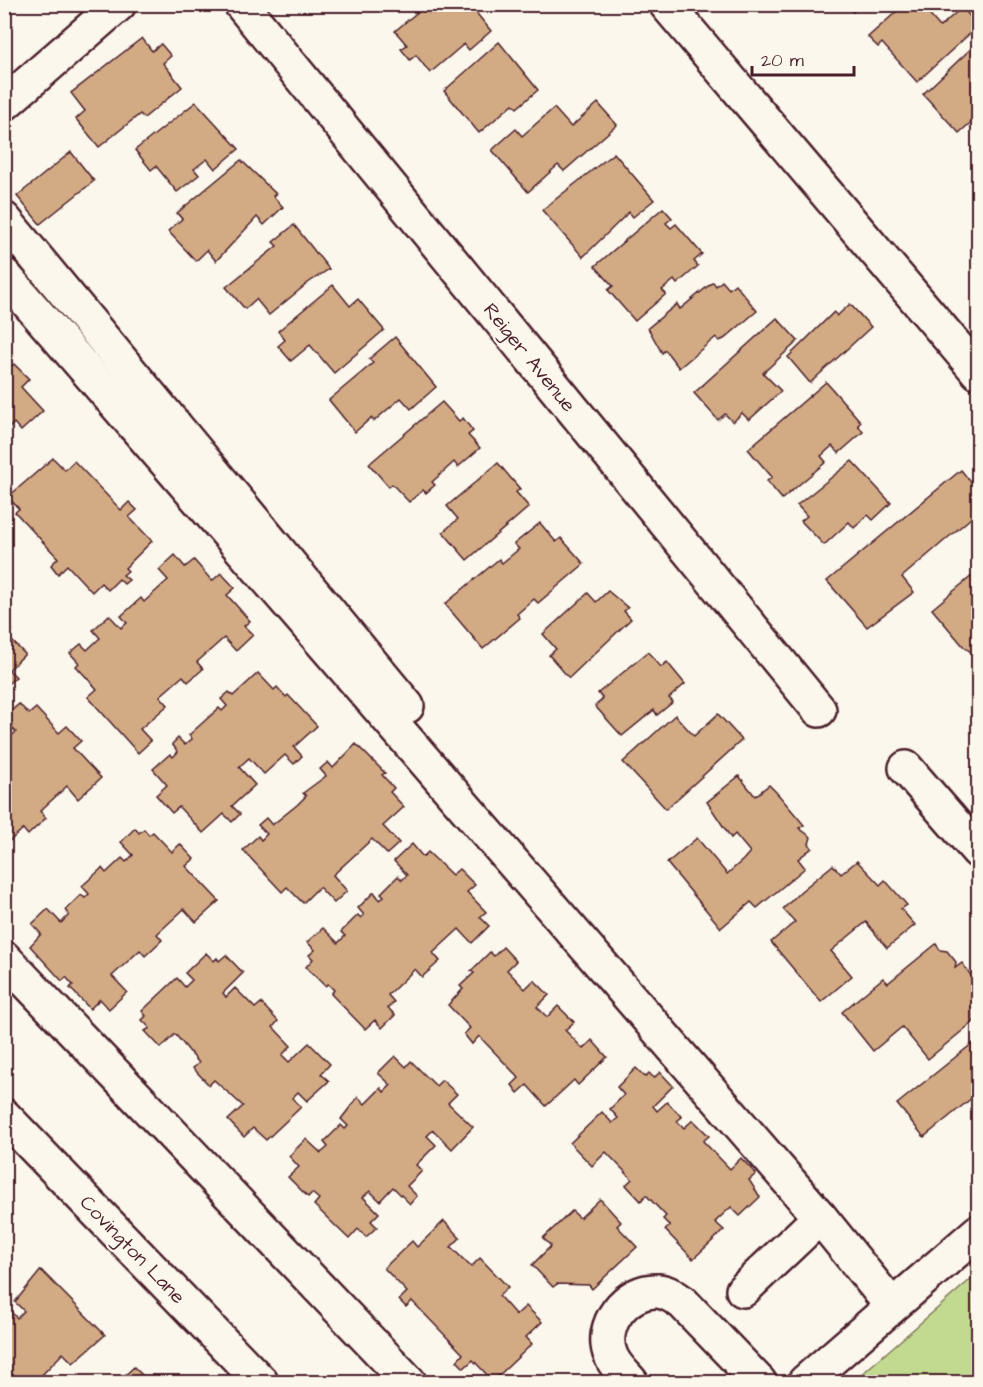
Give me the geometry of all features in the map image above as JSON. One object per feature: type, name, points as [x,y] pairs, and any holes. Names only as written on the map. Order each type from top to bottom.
[{"type":"street","points":[[4,104],[119,4]]},
{"type":"street","name":"Reiger Avenue","points":[[241,4],[819,710]]},
{"type":"street","points":[[666,4],[978,372]]},
{"type":"street","points":[[4,219],[473,786]]},
{"type":"street","points":[[4,275],[820,1216],[892,1306]]},
{"type":"street","points":[[906,768],[978,851]]},
{"type":"street","points":[[4,958],[409,1383]]},
{"type":"street","name":"Covington Lane","points":[[4,1116],[261,1383]]},
{"type":"street","points":[[743,1290],[820,1216]]},
{"type":"street","points":[[804,1383],[978,1232]]},
{"type":"street","points":[[631,1383],[611,1357],[608,1338],[610,1328],[619,1308],[626,1302],[636,1295],[649,1291],[660,1291],[671,1294],[682,1303],[759,1383]]},
{"type":"green space","points":[[978,1273],[978,1382],[853,1382],[855,1380]]},
{"type":"building","points":[[374,4],[389,4],[381,12]]},
{"type":"building","points":[[427,4],[469,4],[491,31],[469,50],[464,44],[430,73],[416,55],[410,60],[401,49],[407,45],[395,31]]},
{"type":"building","points":[[846,4],[862,4],[853,12]]},
{"type":"building","points":[[905,4],[920,4],[940,27],[962,7],[978,26],[917,82],[882,43],[878,47],[868,37]]},
{"type":"building","points":[[142,38],[152,51],[161,44],[171,56],[163,63],[182,87],[144,118],[140,114],[99,147],[76,119],[85,111],[71,93]]},
{"type":"building","points":[[499,42],[538,90],[517,108],[513,104],[479,133],[444,91]]},
{"type":"building","points":[[978,42],[978,107],[973,112],[977,117],[959,133],[923,94]]},
{"type":"building","points":[[196,102],[239,149],[215,169],[207,159],[194,169],[199,175],[177,192],[156,166],[151,170],[135,150]]},
{"type":"building","points":[[598,103],[617,125],[564,171],[558,165],[528,192],[492,150],[516,129],[522,136],[554,108],[571,127]]},
{"type":"building","points":[[71,152],[94,181],[40,224],[17,196]]},
{"type":"building","points":[[614,153],[654,200],[633,217],[629,212],[583,257],[542,210]]},
{"type":"building","points":[[241,160],[276,194],[273,196],[283,207],[264,225],[257,217],[216,261],[207,250],[196,261],[168,231],[182,219],[177,213]]},
{"type":"building","points":[[663,208],[672,218],[666,223],[671,228],[676,224],[702,254],[694,261],[698,266],[677,284],[674,280],[662,290],[666,294],[635,321],[608,290],[613,286],[595,266]]},
{"type":"building","points":[[294,225],[329,269],[269,315],[256,299],[245,309],[226,287],[277,246],[273,242]]},
{"type":"building","points":[[722,281],[729,289],[735,284],[757,311],[724,339],[719,341],[716,337],[679,368],[665,350],[662,353],[648,328],[677,304],[680,309],[713,282],[716,286]]},
{"type":"building","points":[[333,285],[350,306],[358,299],[384,330],[334,373],[310,345],[291,361],[278,346],[285,340],[278,331]]},
{"type":"building","points":[[850,304],[871,327],[810,383],[788,357],[834,312],[837,316]]},
{"type":"building","points":[[777,318],[798,341],[763,373],[781,391],[749,420],[742,413],[733,422],[725,414],[718,420],[694,393]]},
{"type":"building","points":[[395,337],[436,387],[411,409],[401,398],[374,421],[371,418],[355,432],[329,400],[373,363],[369,359]]},
{"type":"building","points":[[14,364],[29,379],[21,387],[43,411],[21,431],[14,423],[4,433],[4,370],[6,372]]},
{"type":"building","points":[[826,382],[861,422],[858,425],[863,432],[839,453],[832,446],[821,456],[826,462],[782,499],[767,481],[772,477],[748,449]]},
{"type":"building","points":[[442,402],[459,421],[463,418],[473,431],[468,435],[480,448],[458,467],[454,462],[432,482],[435,485],[426,493],[423,490],[409,502],[392,484],[389,487],[369,464]]},
{"type":"building","points":[[53,458],[65,470],[74,461],[121,510],[129,502],[137,510],[129,517],[152,541],[125,568],[128,571],[123,575],[129,580],[124,584],[119,579],[108,590],[101,583],[92,592],[67,565],[58,574],[51,565],[58,558],[15,512],[19,509],[8,497]]},
{"type":"building","points":[[852,461],[891,503],[873,520],[868,515],[854,528],[849,522],[824,545],[801,521],[807,516],[797,505]]},
{"type":"building","points":[[498,463],[520,489],[516,492],[529,507],[467,560],[443,532],[458,519],[447,506]]},
{"type":"building","points":[[961,470],[978,491],[978,512],[902,577],[914,592],[867,627],[827,581]]},
{"type":"building","points":[[540,523],[556,542],[561,538],[584,564],[538,603],[534,599],[517,614],[520,618],[483,649],[445,604],[499,559],[502,563],[519,549],[514,544]]},
{"type":"building","points":[[175,555],[185,567],[194,560],[212,581],[221,573],[235,588],[227,595],[250,621],[244,626],[253,635],[236,651],[224,638],[197,662],[203,669],[188,682],[183,676],[160,696],[168,705],[140,729],[151,741],[138,753],[88,697],[97,689],[76,666],[79,663],[70,653],[81,644],[87,650],[100,638],[93,630],[109,615],[121,628],[127,623],[121,616],[141,598],[144,602],[168,580],[159,570]]},
{"type":"building","points":[[973,575],[978,581],[978,657],[964,647],[932,609]]},
{"type":"building","points":[[608,591],[628,608],[624,611],[631,619],[569,678],[549,655],[556,649],[543,634],[588,593],[596,602]]},
{"type":"building","points":[[5,621],[13,630],[7,636],[25,654],[9,670],[16,677],[4,687]]},
{"type":"building","points":[[648,652],[661,667],[667,662],[685,684],[669,698],[673,702],[657,715],[654,710],[622,736],[595,706],[603,699],[598,693]]},
{"type":"building","points":[[258,673],[274,690],[277,687],[286,697],[288,695],[317,726],[294,747],[302,756],[294,764],[285,755],[264,774],[249,758],[239,767],[255,785],[232,806],[240,814],[232,822],[224,814],[203,833],[179,807],[172,813],[156,795],[167,785],[153,769],[170,754],[173,757],[178,752],[172,744],[178,738],[185,745],[192,739],[189,735],[219,708],[222,711],[227,706],[221,699],[229,692],[233,696]]},
{"type":"building","points":[[19,704],[29,714],[36,708],[59,733],[67,726],[81,741],[73,748],[101,778],[78,799],[67,786],[40,811],[46,818],[28,835],[23,829],[4,846],[4,737],[6,735],[9,738],[16,732],[4,720],[4,717]]},
{"type":"building","points":[[718,714],[742,740],[666,809],[623,762],[675,715],[694,736]]},
{"type":"building","points":[[356,744],[385,773],[382,775],[394,788],[390,792],[404,807],[383,826],[399,843],[387,854],[372,839],[333,875],[347,891],[334,903],[319,887],[303,903],[287,887],[282,892],[243,850],[258,836],[261,840],[267,834],[258,825],[266,818],[272,825],[297,805],[306,796],[303,793],[326,776],[320,769],[328,762],[333,768]]},
{"type":"building","points":[[739,776],[755,796],[769,785],[804,825],[799,828],[811,837],[809,844],[812,848],[798,859],[805,868],[757,908],[751,902],[721,928],[667,863],[697,838],[727,874],[750,852],[735,834],[731,838],[707,802]]},
{"type":"building","points":[[135,828],[139,833],[144,829],[149,835],[153,832],[172,852],[180,844],[194,859],[186,866],[219,901],[196,922],[184,909],[157,934],[162,940],[145,956],[140,950],[112,976],[127,992],[109,1009],[100,999],[90,1009],[70,988],[73,985],[66,977],[62,981],[30,946],[41,934],[32,924],[48,909],[61,923],[69,915],[65,910],[81,895],[85,898],[89,894],[82,886],[102,868],[106,873],[122,858],[126,862],[133,855],[121,842]]},
{"type":"building","points":[[412,844],[423,857],[428,852],[452,875],[459,869],[475,885],[467,892],[486,912],[480,917],[489,926],[472,943],[459,929],[433,953],[440,961],[422,977],[415,969],[388,995],[394,1002],[388,1008],[395,1015],[382,1028],[375,1020],[365,1029],[331,994],[334,990],[328,984],[325,986],[306,967],[313,959],[309,955],[315,950],[307,942],[323,928],[338,943],[345,936],[341,932],[358,915],[361,918],[364,915],[358,908],[374,892],[380,900],[384,896],[381,893],[398,876],[402,880],[407,875],[394,861]]},
{"type":"building","points":[[857,861],[880,885],[885,880],[907,905],[901,909],[915,925],[887,948],[866,922],[831,951],[852,976],[821,1002],[771,942],[795,922],[783,909],[801,891],[833,865],[841,874]]},
{"type":"building","points":[[936,944],[940,950],[947,951],[956,962],[955,968],[962,963],[978,985],[978,1018],[928,1059],[902,1027],[873,1051],[842,1012],[883,978],[888,983]]},
{"type":"building","points":[[503,947],[516,961],[507,970],[525,989],[534,980],[549,995],[537,1007],[547,1017],[558,1006],[574,1022],[565,1030],[583,1049],[592,1040],[607,1057],[578,1085],[574,1080],[546,1106],[527,1085],[518,1093],[512,1085],[519,1078],[479,1036],[472,1044],[464,1034],[470,1028],[448,1005],[463,989],[460,986],[474,973],[471,971],[490,952],[494,956]]},
{"type":"building","points":[[206,953],[214,961],[217,958],[219,961],[226,955],[243,973],[223,993],[226,997],[235,988],[255,1008],[261,1003],[278,1021],[273,1027],[291,1046],[282,1055],[289,1062],[309,1043],[330,1064],[321,1074],[329,1081],[307,1101],[298,1092],[292,1098],[301,1107],[266,1140],[253,1128],[244,1137],[228,1120],[243,1106],[214,1080],[209,1085],[193,1068],[199,1063],[175,1034],[161,1048],[145,1031],[150,1028],[142,1020],[146,1016],[142,1011],[177,978],[185,987],[192,980],[185,973]]},
{"type":"building","points":[[978,1039],[978,1093],[924,1137],[897,1104]]},
{"type":"building","points":[[395,1056],[406,1067],[411,1061],[436,1086],[442,1080],[457,1094],[448,1103],[473,1127],[452,1149],[433,1130],[427,1136],[436,1145],[416,1165],[422,1171],[407,1186],[417,1196],[410,1204],[393,1187],[380,1201],[370,1191],[363,1197],[379,1213],[371,1221],[377,1227],[366,1237],[358,1229],[349,1239],[314,1205],[319,1199],[312,1193],[308,1197],[288,1177],[299,1167],[289,1156],[306,1139],[321,1153],[328,1147],[324,1142],[341,1125],[345,1129],[348,1126],[341,1119],[358,1097],[365,1104],[381,1088],[384,1092],[391,1085],[378,1073]]},
{"type":"building","points":[[636,1068],[645,1077],[649,1073],[654,1078],[660,1072],[673,1086],[653,1106],[657,1111],[667,1102],[682,1117],[677,1121],[684,1128],[693,1120],[709,1136],[703,1141],[730,1169],[741,1158],[756,1174],[749,1180],[760,1197],[740,1216],[731,1207],[715,1222],[724,1230],[693,1259],[665,1230],[670,1226],[663,1219],[666,1216],[646,1195],[641,1201],[626,1185],[632,1179],[606,1152],[592,1166],[570,1143],[602,1112],[612,1123],[618,1118],[610,1109],[624,1095],[617,1087]]},
{"type":"building","points":[[600,1199],[621,1222],[617,1226],[637,1247],[592,1289],[589,1285],[557,1284],[553,1287],[532,1265],[551,1246],[543,1238],[572,1211],[580,1218]]},
{"type":"building","points":[[444,1221],[460,1238],[451,1247],[471,1267],[480,1258],[508,1287],[499,1296],[516,1315],[526,1306],[542,1322],[526,1337],[532,1344],[493,1381],[473,1360],[464,1368],[457,1361],[463,1354],[412,1301],[406,1307],[399,1300],[407,1292],[384,1268],[412,1241],[417,1247]]},
{"type":"building","points":[[41,1270],[105,1335],[73,1363],[63,1353],[39,1378],[44,1382],[4,1382],[4,1333],[8,1329],[4,1326],[4,1310],[7,1308],[17,1318],[24,1311],[15,1302]]},
{"type":"building","points":[[134,1367],[149,1382],[119,1381]]}]
